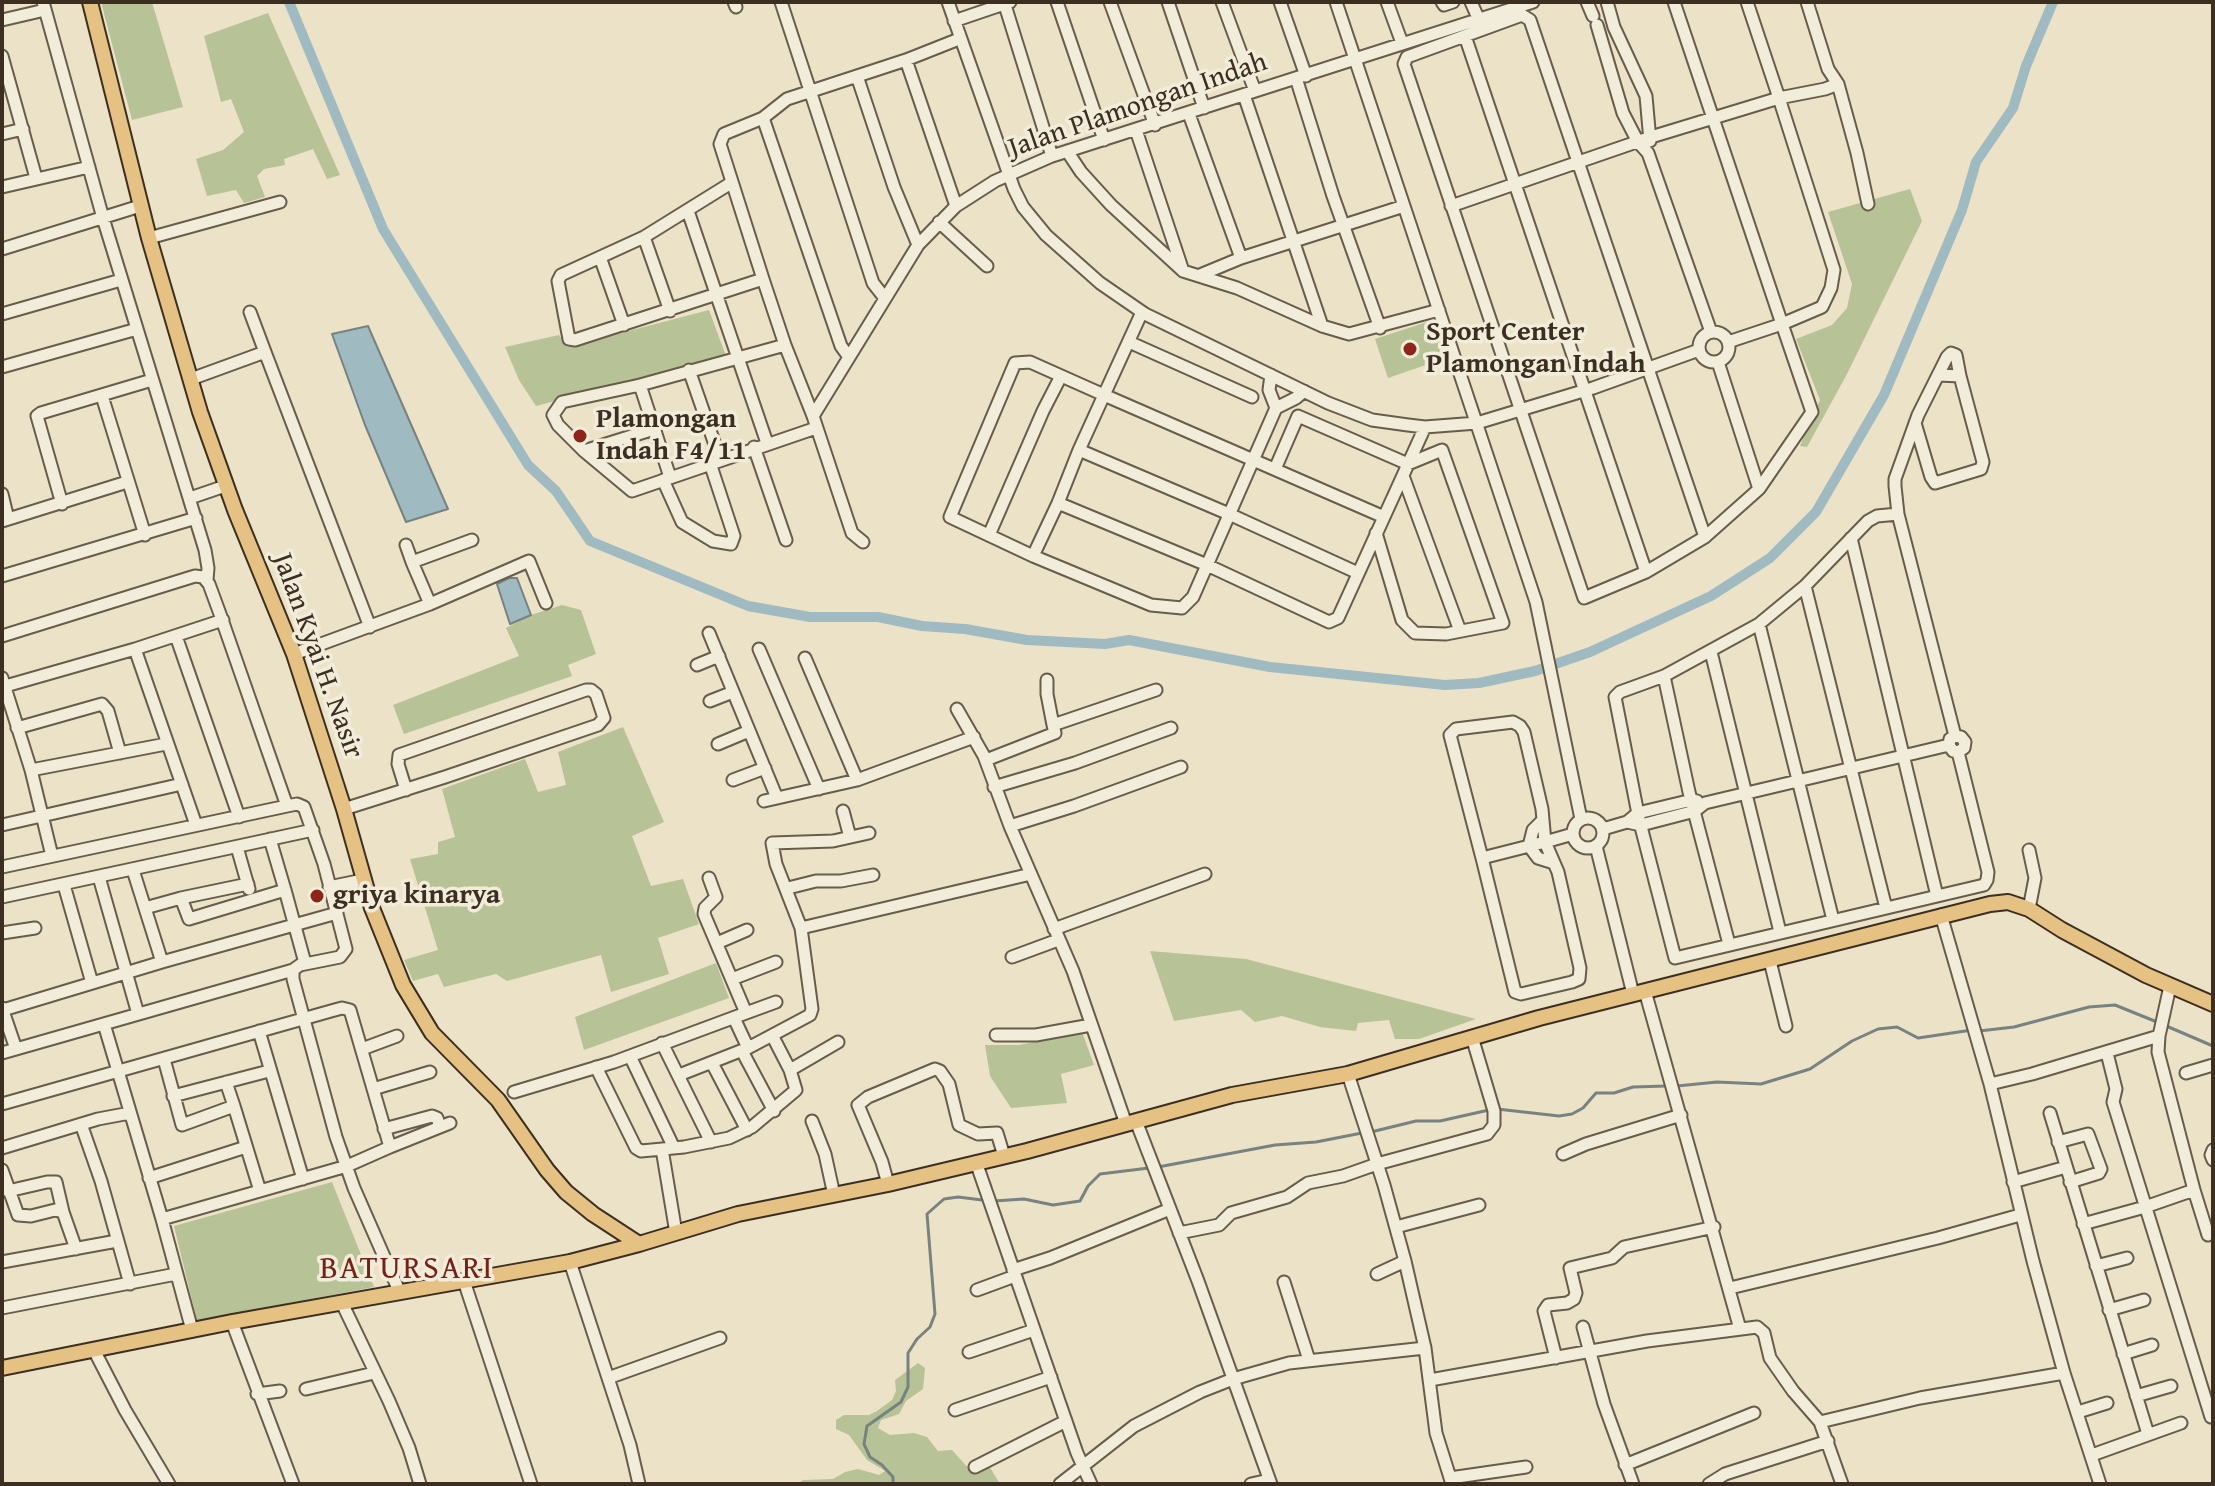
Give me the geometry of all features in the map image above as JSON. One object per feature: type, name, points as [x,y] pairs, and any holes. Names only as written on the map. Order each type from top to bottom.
[{"type":"main road","name":"Jalan Kyai H. Nasir","points":[[90,2],[140,206],[191,379],[225,486],[294,654],[344,809],[355,881],[403,985],[432,1033],[498,1100],[566,1192],[603,1222],[639,1244]]},
{"type":"main road","points":[[2,1368],[232,1322],[570,1262],[738,1214],[888,1184],[1232,1095],[1348,1074],[1639,992],[1941,915],[2004,902],[2029,909],[2062,930],[2170,986],[2213,1004]]},
{"type":"street","points":[[781,2],[873,283],[884,297]]},
{"type":"street","points":[[948,2],[1023,207],[1046,235],[1100,283],[1142,312],[1304,391],[1372,420],[1425,427],[1477,423],[1584,391],[1699,350]]},
{"type":"street","points":[[1057,2],[1104,140]]},
{"type":"street","points":[[1110,2],[1155,125]]},
{"type":"street","points":[[1168,2],[1204,108]]},
{"type":"street","points":[[1222,2],[1292,242],[1322,326]]},
{"type":"street","points":[[1280,2],[1344,225],[1380,328]]},
{"type":"street","points":[[1336,2],[1536,602],[1581,819]]},
{"type":"street","points":[[1387,2],[1402,43]]},
{"type":"street","points":[[1442,2],[1444,5],[1453,2]]},
{"type":"street","points":[[1471,2],[1479,20]]},
{"type":"street","name":"Jalan Plamongan Indah","points":[[814,422],[884,297],[918,245],[956,206],[976,191],[1052,156],[1533,2]]},
{"type":"street","points":[[1587,2],[1593,5],[1604,2],[1646,96],[1651,137],[1648,153]]},
{"type":"street","points":[[1587,2],[1597,25],[1623,113],[1638,142],[1648,153],[1711,332]]},
{"type":"street","points":[[1674,2],[1812,412],[1759,489],[1705,537],[1646,572],[1588,599],[1583,597],[1404,64],[1411,54],[1526,16],[1705,537]]},
{"type":"street","points":[[1728,342],[1822,307],[1831,288],[1834,270],[1747,2]]},
{"type":"street","points":[[1807,2],[1828,69],[1838,84],[1868,204]]},
{"type":"street","points":[[954,21],[1006,3],[1052,156]]},
{"type":"street","points":[[2,20],[44,6],[121,280],[196,518],[207,561],[207,580],[287,806]]},
{"type":"street","points":[[1597,25],[1614,27]]},
{"type":"street","points":[[1465,36],[1646,572]]},
{"type":"street","points":[[863,542],[852,533],[785,345],[720,144],[727,132],[763,118],[787,99],[959,39]]},
{"type":"street","points":[[2,56],[5,78],[36,178]]},
{"type":"street","points":[[906,60],[956,206]]},
{"type":"street","points":[[857,76],[894,187],[918,245]]},
{"type":"street","points":[[1451,206],[1651,137],[1779,98],[1838,84]]},
{"type":"street","points":[[1189,114],[1241,258]]},
{"type":"street","points":[[763,118],[841,346],[849,357]]},
{"type":"street","points":[[2,134],[23,129]]},
{"type":"street","points":[[1136,130],[1183,271]]},
{"type":"street","points":[[1067,151],[1081,172],[1111,205],[1183,271],[1349,334],[1439,310]]},
{"type":"street","points":[[2,187],[89,167]]},
{"type":"street","points":[[731,183],[644,237],[562,274],[559,279],[568,337],[575,340],[763,279]]},
{"type":"street","points":[[149,238],[280,202]]},
{"type":"street","points":[[2,249],[140,206]]},
{"type":"street","points":[[1200,275],[1241,258],[1404,206]]},
{"type":"street","points":[[688,211],[767,443]]},
{"type":"street","points":[[939,222],[987,266]]},
{"type":"street","points":[[644,237],[670,311]]},
{"type":"street","points":[[600,257],[624,325]]},
{"type":"street","points":[[2,314],[121,280]]},
{"type":"street","points":[[250,312],[370,627]]},
{"type":"street","points":[[1033,556],[1142,312]]},
{"type":"street","points":[[2,367],[137,329]]},
{"type":"street","points":[[1711,332],[1722,334],[1728,342],[1727,354],[1718,362],[1706,360],[1699,350],[1701,338],[1711,332]]},
{"type":"street","points":[[1129,342],[1252,397]]},
{"type":"street","points":[[785,345],[640,385],[562,402],[554,410],[555,420],[627,490],[636,491],[767,443],[814,422]]},
{"type":"street","points":[[191,379],[265,352]]},
{"type":"street","points":[[1898,514],[1873,517],[1805,586],[1759,624],[1664,676],[1620,692],[1614,699],[1639,819],[1675,958],[1980,886],[1987,880],[1988,872],[1898,514],[1895,479],[1915,423],[1947,357],[1954,353],[1983,462],[1981,469],[1935,483],[1915,423]]},
{"type":"street","points":[[1304,391],[1276,408],[1253,459],[1193,597],[1182,608],[1151,605],[1033,556],[950,517],[1015,363],[1030,362],[1253,459],[1384,517]]},
{"type":"street","points":[[1718,362],[1759,489]]},
{"type":"street","points":[[640,385],[682,522],[713,541],[731,544],[734,536],[689,370]]},
{"type":"street","points":[[1271,375],[1269,390],[1276,408]]},
{"type":"street","points":[[1939,375],[1960,376]]},
{"type":"street","points":[[989,535],[1061,376]]},
{"type":"street","points":[[62,504],[37,416],[152,380]]},
{"type":"street","points":[[102,396],[145,535]]},
{"type":"street","points":[[1275,469],[1298,416],[1408,464],[1442,450],[1503,623],[1446,634],[1415,633],[1402,620],[1376,533]]},
{"type":"street","points":[[1058,503],[1207,565],[1329,622],[1338,618],[1425,427]]},
{"type":"street","points":[[584,451],[654,429]]},
{"type":"street","points":[[754,447],[786,540]]},
{"type":"street","points":[[1079,450],[1358,573]]},
{"type":"street","points":[[1403,476],[1460,631]]},
{"type":"street","points":[[2,494],[5,520],[127,482]]},
{"type":"street","points":[[190,498],[225,486]]},
{"type":"street","points":[[2,576],[196,518]]},
{"type":"street","points":[[1851,538],[1937,896]]},
{"type":"street","points":[[412,562],[472,540]]},
{"type":"street","points":[[406,545],[430,604]]},
{"type":"street","points":[[294,654],[430,604],[529,561],[546,603]]},
{"type":"street","points":[[2,636],[195,576],[207,580]]},
{"type":"street","points":[[1805,586],[1886,908]]},
{"type":"street","points":[[52,856],[31,770],[3,684],[135,649],[223,620]]},
{"type":"street","points":[[1759,624],[1833,920]]},
{"type":"street","points":[[709,633],[777,798]]},
{"type":"street","points":[[176,636],[239,817]]},
{"type":"street","points":[[135,649],[196,825]]},
{"type":"street","points":[[759,649],[819,789]]},
{"type":"street","points":[[1711,652],[1780,932]]},
{"type":"street","points":[[697,665],[719,656]]},
{"type":"street","points":[[805,658],[857,780]]},
{"type":"street","points":[[1664,676],[1693,806],[1729,944]]},
{"type":"street","points":[[986,760],[1055,733],[1047,680]]},
{"type":"street","points":[[344,809],[406,790],[598,725],[604,718],[596,694],[586,690],[399,755],[398,764],[406,790]]},
{"type":"street","points":[[1053,725],[1156,690]]},
{"type":"street","points":[[710,701],[733,692]]},
{"type":"street","points":[[17,728],[102,704],[108,711],[120,753]]},
{"type":"street","points":[[957,709],[986,760],[1010,826],[1073,971],[1091,1025],[1170,1209],[1270,1482],[1251,1484]]},
{"type":"street","points":[[1513,722],[1520,726],[1543,820],[1545,842],[1554,863],[1580,977],[1572,982],[1521,994],[1515,992],[1511,981],[1450,738],[1453,730],[1513,722]]},
{"type":"street","points":[[994,787],[1075,763],[1171,728]]},
{"type":"street","points":[[718,744],[749,731]]},
{"type":"street","points":[[764,801],[857,780],[974,737]]},
{"type":"street","points":[[31,770],[166,744]]},
{"type":"street","points":[[1603,829],[1798,779],[1954,744]]},
{"type":"street","points":[[1010,826],[1181,767]]},
{"type":"street","points":[[733,780],[765,768]]},
{"type":"street","points":[[2,825],[182,784]]},
{"type":"street","points":[[2,867],[297,804],[304,807],[313,830],[346,952],[340,957],[305,963],[293,970],[2,1053]]},
{"type":"street","points":[[843,811],[850,837]]},
{"type":"street","points":[[1581,819],[1594,819],[1603,829],[1602,839],[1596,846],[1581,846],[1573,834],[1581,819]]},
{"type":"street","points":[[1529,846],[1533,830],[1543,820]]},
{"type":"street","points":[[2,897],[313,830]]},
{"type":"street","points":[[679,1075],[773,1037],[807,1018],[812,1011],[801,928],[788,888],[776,864],[772,843],[833,841],[869,833]]},
{"type":"street","points":[[1482,858],[1573,834]]},
{"type":"street","points":[[270,839],[305,963]]},
{"type":"street","points":[[1529,846],[1538,858],[1554,863]]},
{"type":"street","points":[[1596,846],[1639,992],[1681,1115],[1740,1329]]},
{"type":"street","points":[[237,847],[252,900]]},
{"type":"street","points":[[2029,850],[2035,878],[2029,909]]},
{"type":"street","points":[[133,870],[162,962]]},
{"type":"street","points":[[801,928],[1031,874]]},
{"type":"street","points":[[1012,957],[1056,935],[1205,874]]},
{"type":"street","points":[[788,888],[816,881],[841,881],[873,875]]},
{"type":"street","points":[[99,877],[138,1014]]},
{"type":"street","points":[[709,878],[716,897],[705,908],[704,914],[732,979],[745,1049],[774,1111]]},
{"type":"street","points":[[329,887],[355,881]]},
{"type":"street","points":[[145,908],[248,884]]},
{"type":"street","points":[[64,885],[92,983]]},
{"type":"street","points":[[181,898],[189,919],[285,890]]},
{"type":"street","points":[[16,1049],[2,1009],[337,913]]},
{"type":"street","points":[[1941,915],[1990,1084],[2020,1215],[2064,1373],[2100,1484]]},
{"type":"street","points":[[2,933],[35,928]]},
{"type":"street","points":[[717,943],[747,930]]},
{"type":"street","points":[[1770,961],[1786,1026]]},
{"type":"street","points":[[732,979],[776,962]]},
{"type":"street","points":[[293,970],[296,993],[336,1137],[400,1293]]},
{"type":"street","points":[[2170,986],[2158,1052],[2208,1235]]},
{"type":"street","points":[[514,1092],[630,1056],[776,1002]]},
{"type":"street","points":[[2,1104],[348,1008],[390,1147]]},
{"type":"street","points":[[104,1024],[192,1330]]},
{"type":"street","points":[[996,1035],[1036,1035],[1091,1025]]},
{"type":"street","points":[[1990,1084],[2107,1053],[2162,1025]]},
{"type":"street","points":[[259,1031],[303,1179]]},
{"type":"street","points":[[362,1049],[397,1036]]},
{"type":"street","points":[[596,1067],[636,1148],[641,1151],[668,1149],[711,1142],[747,1130],[796,1090],[790,1070],[773,1037]]},
{"type":"street","points":[[1179,1233],[1219,1225],[1231,1213],[1287,1197],[1302,1185],[1481,1137],[1494,1125],[1492,1105],[1472,1037]]},
{"type":"street","points":[[790,1070],[838,1042]]},
{"type":"street","points":[[662,1043],[711,1142]]},
{"type":"street","points":[[2107,1053],[2116,1089],[2113,1102],[2211,1417]]},
{"type":"street","points":[[630,1056],[668,1149],[676,1233]]},
{"type":"street","points":[[164,1059],[182,1125],[234,1106]]},
{"type":"street","points":[[712,1063],[747,1130]]},
{"type":"street","points":[[2186,1073],[2213,1065]]},
{"type":"street","points":[[888,1184],[858,1105],[903,1081],[935,1069],[949,1084],[959,1125],[978,1134],[997,1133],[1004,1156]]},
{"type":"street","points":[[173,1096],[269,1071]]},
{"type":"street","points":[[373,1089],[430,1072]]},
{"type":"street","points":[[1348,1074],[1405,1261],[1425,1348],[1436,1433],[1451,1481],[1526,1467]]},
{"type":"street","points":[[226,1082],[260,1191]]},
{"type":"street","points":[[2,1148],[130,1113]]},
{"type":"street","points":[[2050,1113],[2148,1434]]},
{"type":"street","points":[[1563,1154],[1681,1115]]},
{"type":"street","points":[[162,1219],[347,1166],[445,1125],[432,1116],[384,1129]]},
{"type":"street","points":[[812,1121],[825,1154],[834,1195]]},
{"type":"street","points":[[81,1124],[101,1181],[130,1284]]},
{"type":"street","points":[[2058,1142],[2088,1134],[2101,1169],[2099,1173],[2070,1182]]},
{"type":"street","points":[[149,1178],[246,1147]]},
{"type":"street","points":[[2213,1150],[2213,1160]]},
{"type":"street","points":[[976,1162],[1082,1466],[1091,1484]]},
{"type":"street","points":[[2013,1182],[2066,1167]]},
{"type":"street","points":[[2,1170],[18,1215],[31,1216],[55,1210],[63,1212]]},
{"type":"street","points":[[8,1191],[55,1181],[76,1249]]},
{"type":"street","points":[[2083,1224],[2194,1190]]},
{"type":"street","points":[[1396,1227],[1479,1205]]},
{"type":"street","points":[[977,1290],[1170,1209]]},
{"type":"street","points":[[1730,1288],[2020,1215]]},
{"type":"street","points":[[1556,1358],[1544,1311],[1548,1305],[1574,1299],[1572,1266],[1612,1258],[1624,1247],[1714,1227]]},
{"type":"street","points":[[2,1262],[117,1241]]},
{"type":"street","points":[[2096,1266],[2127,1258]]},
{"type":"street","points":[[1377,1274],[1405,1261]]},
{"type":"street","points":[[570,1262],[630,1445],[639,1484]]},
{"type":"street","points":[[2,1308],[176,1274]]},
{"type":"street","points":[[464,1281],[531,1484]]},
{"type":"street","points":[[1284,1282],[1309,1360]]},
{"type":"street","points":[[2109,1310],[2144,1300]]},
{"type":"street","points":[[342,1303],[409,1448],[420,1484]]},
{"type":"street","points":[[232,1322],[293,1484]]},
{"type":"street","points":[[1583,1327],[1633,1484]]},
{"type":"street","points":[[1430,1380],[1589,1351],[1757,1327],[1761,1330],[1770,1358],[1820,1422],[1842,1484]]},
{"type":"street","points":[[969,1352],[1034,1330]]},
{"type":"street","points":[[608,1378],[720,1338]]},
{"type":"street","points":[[2123,1354],[2152,1345]]},
{"type":"street","points":[[1060,1484],[1134,1426],[1200,1392],[1233,1379],[1270,1367],[1309,1360],[1425,1348]]},
{"type":"street","points":[[94,1350],[169,1484]]},
{"type":"street","points":[[306,1389],[374,1373]]},
{"type":"street","points":[[1820,1422],[1920,1398],[2064,1373]]},
{"type":"street","points":[[955,1410],[1051,1377]]},
{"type":"street","points":[[2136,1396],[2171,1386]]},
{"type":"street","points":[[257,1394],[280,1391]]},
{"type":"street","points":[[2078,1412],[2107,1403]]},
{"type":"street","points":[[1625,1465],[1754,1413]]},
{"type":"street","points":[[975,1467],[1066,1421]]},
{"type":"street","points":[[2092,1455],[2181,1423]]},
{"type":"street","points":[[1709,1484],[1725,1474],[1828,1441]]},
{"type":"green space","points":[[101,2],[152,2],[183,107],[132,120]]},
{"type":"green space","points":[[268,13],[340,175],[327,179],[313,149],[284,159],[285,165],[264,169],[257,176],[265,197],[244,203],[236,190],[207,196],[196,159],[223,150],[244,132],[231,99],[221,102],[204,36]]},
{"type":"green space","points":[[1910,189],[1922,221],[1847,374],[1807,447],[1800,446],[1820,400],[1796,339],[1832,325],[1847,308],[1852,284],[1828,212]]},
{"type":"green space","points":[[709,310],[726,356],[536,406],[519,380],[505,347],[559,335],[567,347]]},
{"type":"green space","name":"Sport Center Plamongan Indah","points":[[1433,320],[1446,358],[1388,378],[1375,339]]},
{"type":"green space","points":[[562,605],[581,610],[596,654],[568,665],[572,676],[404,734],[393,705],[519,656],[506,628],[531,615]]},
{"type":"green space","points":[[623,727],[664,822],[632,836],[651,886],[683,879],[699,924],[658,938],[669,974],[611,992],[601,955],[507,981],[496,974],[444,987],[438,974],[413,981],[404,960],[438,950],[410,859],[438,854],[438,842],[455,837],[442,789],[525,759],[538,792],[566,785],[558,752]]},
{"type":"green space","points":[[1150,951],[1246,959],[1476,1019],[1419,1039],[1395,1039],[1389,1020],[1358,1023],[1356,1031],[1320,1027],[1282,1016],[1255,1022],[1241,1010],[1174,1021]]},
{"type":"green space","points":[[716,963],[729,998],[584,1050],[575,1017]]},
{"type":"green space","points":[[1082,1032],[1094,1065],[1061,1074],[1067,1103],[1011,1108],[990,1076],[985,1045],[1019,1045]]},
{"type":"green space","points":[[332,1182],[374,1287],[197,1321],[174,1226]]},
{"type":"green space","points":[[918,1363],[925,1368],[923,1389],[906,1401],[899,1414],[881,1420],[878,1428],[890,1435],[914,1433],[927,1437],[938,1451],[952,1450],[971,1471],[989,1466],[1000,1484],[797,1484],[803,1480],[833,1479],[858,1469],[879,1475],[885,1471],[867,1460],[849,1435],[836,1429],[836,1420],[844,1415],[869,1415],[877,1411],[892,1400],[896,1391],[895,1380]]},
{"type":"water","points":[[368,326],[448,509],[406,522],[365,425],[332,334]]},
{"type":"water","points":[[517,578],[531,615],[510,624],[497,584]]},
{"type":"waterway","points":[[289,2],[383,229],[528,465],[556,491],[590,541],[748,606],[810,617],[878,617],[1027,640],[1105,644],[1129,640],[1270,667],[1445,685],[1479,683],[1535,671],[1590,652],[1711,596],[1770,558],[1816,512],[1884,395],[1962,210],[1976,162],[2013,108],[2026,66],[2053,2]]},
{"type":"waterway","points":[[1979,1031],[2014,1027],[2089,1007],[2115,1005],[2157,1022]]},
{"type":"waterway","points":[[2164,1025],[2213,1046]]},
{"type":"waterway","points":[[1677,1086],[1717,1082],[1761,1084],[1810,1069],[1852,1041],[1878,1029],[1897,1027],[1918,1038],[1972,1030]]},
{"type":"waterway","points":[[1497,1109],[1559,1116],[1583,1108],[1596,1093],[1667,1086]]},
{"type":"waterway","points":[[1371,1132],[1416,1121],[1440,1121],[1489,1110]]},
{"type":"waterway","points":[[1158,1167],[1275,1145],[1316,1142],[1362,1133]]},
{"type":"waterway","points":[[994,1201],[1024,1199],[1053,1205],[1080,1201],[1088,1186],[1100,1174],[1149,1168]]},
{"type":"waterway","points":[[893,1484],[893,1477],[870,1457],[864,1444],[867,1426],[901,1402],[908,1387],[908,1353],[930,1327],[935,1314],[927,1214],[944,1199],[982,1200]]},
{"type":"place","name":"Sport Center Plamongan Indah","points":[[1410,349]]},
{"type":"place","name":"Plamongan Indah F4/11","points":[[580,436]]},
{"type":"place","name":"griya kinarya","points":[[317,896]]},
{"type":"district","name":"BATURSARI","points":[[407,1270]]}]
